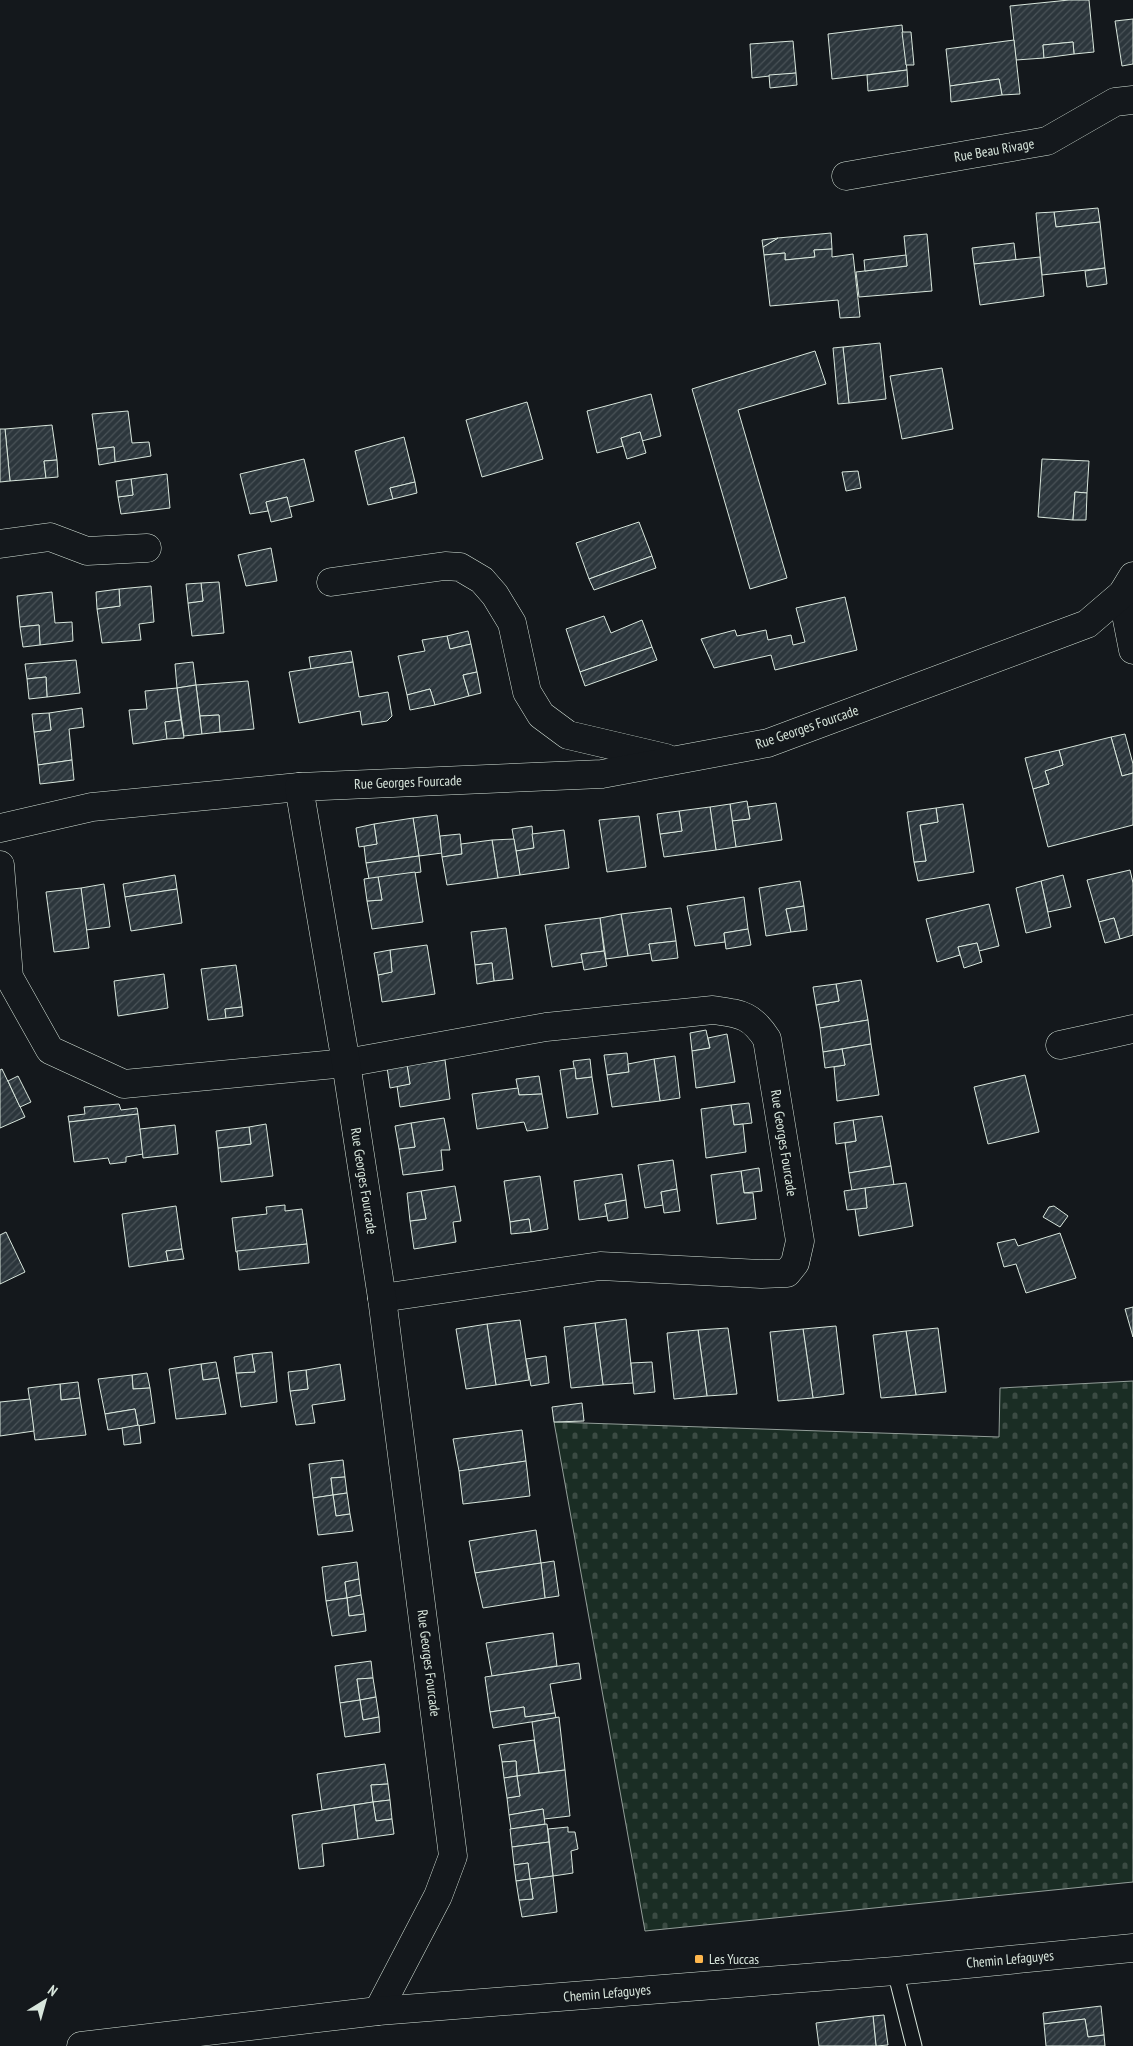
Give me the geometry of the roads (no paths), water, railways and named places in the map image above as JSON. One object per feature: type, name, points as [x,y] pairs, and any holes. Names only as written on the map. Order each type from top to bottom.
[{"type":"street","name":"Rue Beau Rivage","points":[[846,176],[1047,141],[1115,102],[1133,100]]},
{"type":"street","points":[[0,544],[50,537],[87,551],[147,548]]},
{"type":"street","points":[[332,582],[445,566],[460,567],[482,580],[495,595],[512,623],[527,692],[541,715],[568,735],[675,760]]},
{"type":"street","points":[[1128,585],[1133,650]]},
{"type":"street","name":"Rue Georges Fourcade","points":[[0,828],[92,807],[299,787],[602,774],[768,743],[1087,624],[1128,585]]},
{"type":"street","name":"Rue Georges Fourcade","points":[[299,787],[346,1063],[382,1298],[453,1856],[438,1896],[378,2011]]},
{"type":"street","name":"Rue Georges Fourcade","points":[[0,865],[9,978],[50,1050],[124,1084],[346,1063],[546,1027],[713,1010],[739,1014],[758,1025],[767,1039],[800,1241],[795,1263],[787,1273],[761,1274],[600,1266],[382,1298]]},
{"type":"street","points":[[1060,1045],[1133,1029]]},
{"type":"street","name":"Chemin Lefaguyes","points":[[81,2046],[378,2011],[895,1970],[1133,1948]]},
{"type":"lane","points":[[895,1970],[914,2046]]},
{"type":"place","name":"Les Yuccas","points":[[699,1959]]}]
